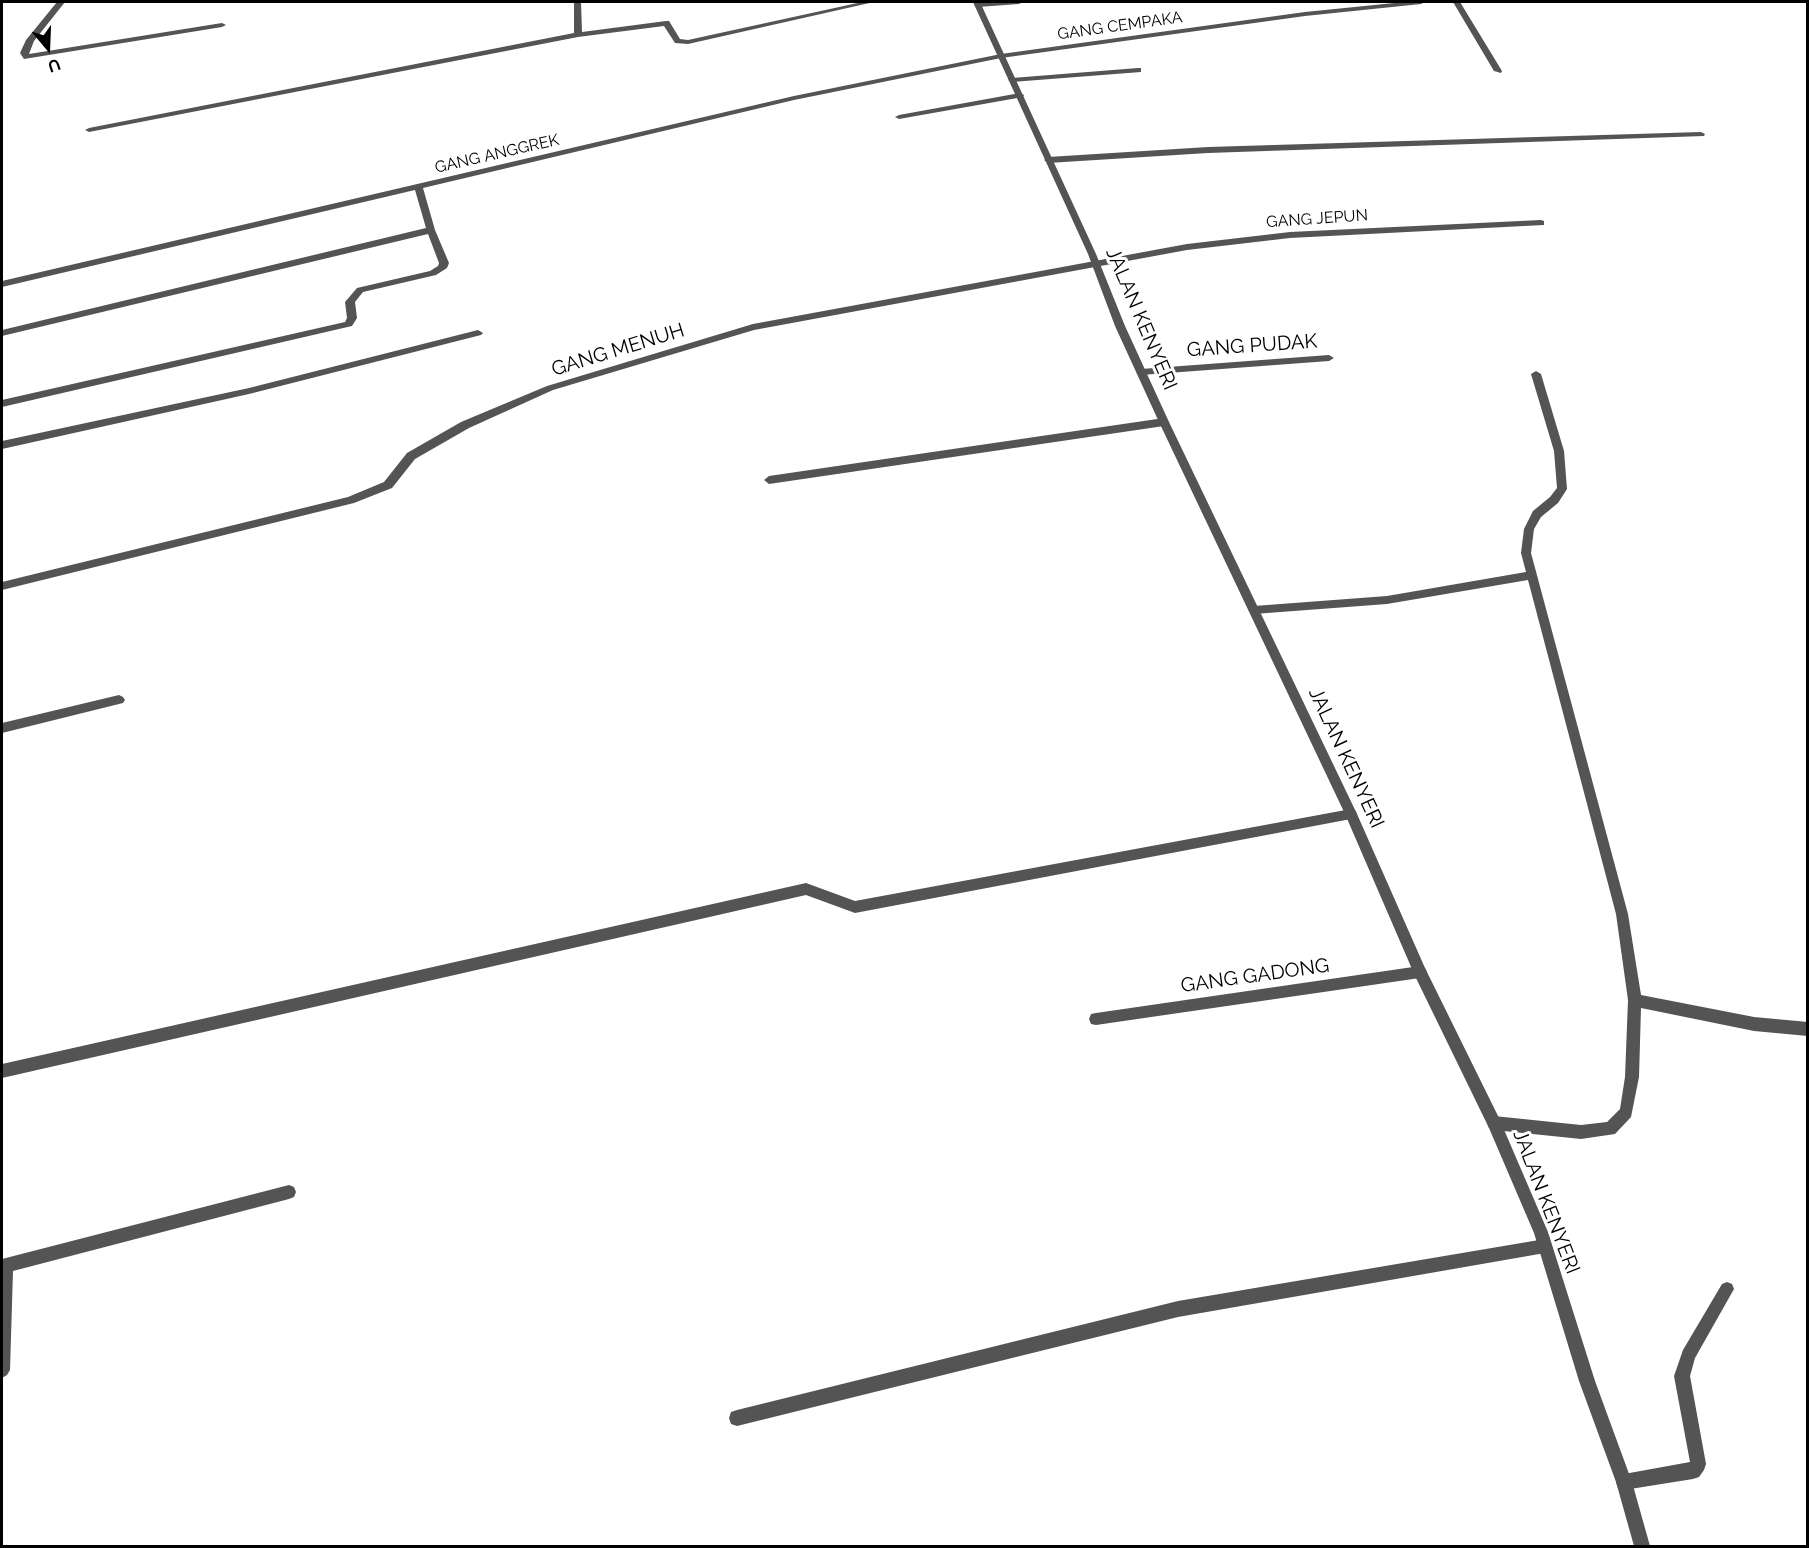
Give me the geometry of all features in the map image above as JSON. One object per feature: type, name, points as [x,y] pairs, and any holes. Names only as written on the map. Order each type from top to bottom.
[{"type":"street","points":[[61,2],[30,40],[24,53],[27,57],[222,25]]},
{"type":"street","points":[[577,2],[578,35]]},
{"type":"street","points":[[89,130],[578,35],[666,23],[678,41],[688,42],[870,2]]},
{"type":"street","points":[[977,3],[1019,2]]},
{"type":"street","name":"GANG CEMPAKA","points":[[1001,56],[1305,14],[1421,2]]},
{"type":"street","points":[[1456,2],[1498,71]]},
{"type":"street","name":"JALAN KENYERI","points":[[977,3],[1096,264],[1164,422],[1351,814],[1420,972],[1494,1123],[1545,1246],[1587,1381],[1624,1482],[1642,1546]]},
{"type":"street","name":"GANG ANGGREK","points":[[2,284],[419,188],[794,98],[1001,56]]},
{"type":"street","points":[[1012,80],[1138,70]]},
{"type":"street","points":[[899,117],[1020,94]]},
{"type":"street","points":[[1048,160],[1208,150],[1701,134]]},
{"type":"street","points":[[2,404],[349,324],[352,318],[350,302],[360,290],[433,273],[442,268],[444,263],[431,230],[419,188]]},
{"type":"street","name":"GANG JEPUN","points":[[1096,264],[1187,247],[1290,235],[1541,223]]},
{"type":"street","points":[[2,333],[431,230]]},
{"type":"street","name":"GANG MENUH","points":[[2,586],[180,544],[350,500],[388,485],[411,456],[465,425],[550,388],[753,327],[1096,264]]},
{"type":"street","points":[[2,446],[249,391],[478,333]]},
{"type":"street","name":"GANG PUDAK","points":[[1141,372],[1329,358]]},
{"type":"street","points":[[1494,1123],[1581,1132],[1610,1129],[1626,1112],[1632,1077],[1635,1000],[1622,914],[1526,553],[1529,529],[1537,514],[1554,500],[1562,489],[1559,451],[1536,374]]},
{"type":"street","points":[[769,480],[1164,422]]},
{"type":"street","points":[[1254,610],[1387,600],[1532,574]]},
{"type":"street","points":[[2,729],[118,700]]},
{"type":"street","points":[[2,1071],[806,889],[855,907],[1351,814]]},
{"type":"street","name":"GANG GADONG","points":[[1096,1019],[1420,972]]},
{"type":"street","points":[[1635,1000],[1754,1024],[1808,1029]]},
{"type":"street","points":[[2,1370],[4,1265],[289,1192]]},
{"type":"street","points":[[737,1418],[1178,1309],[1545,1246]]},
{"type":"street","points":[[1624,1482],[1693,1471],[1698,1464],[1682,1376],[1688,1355],[1728,1289]]}]
